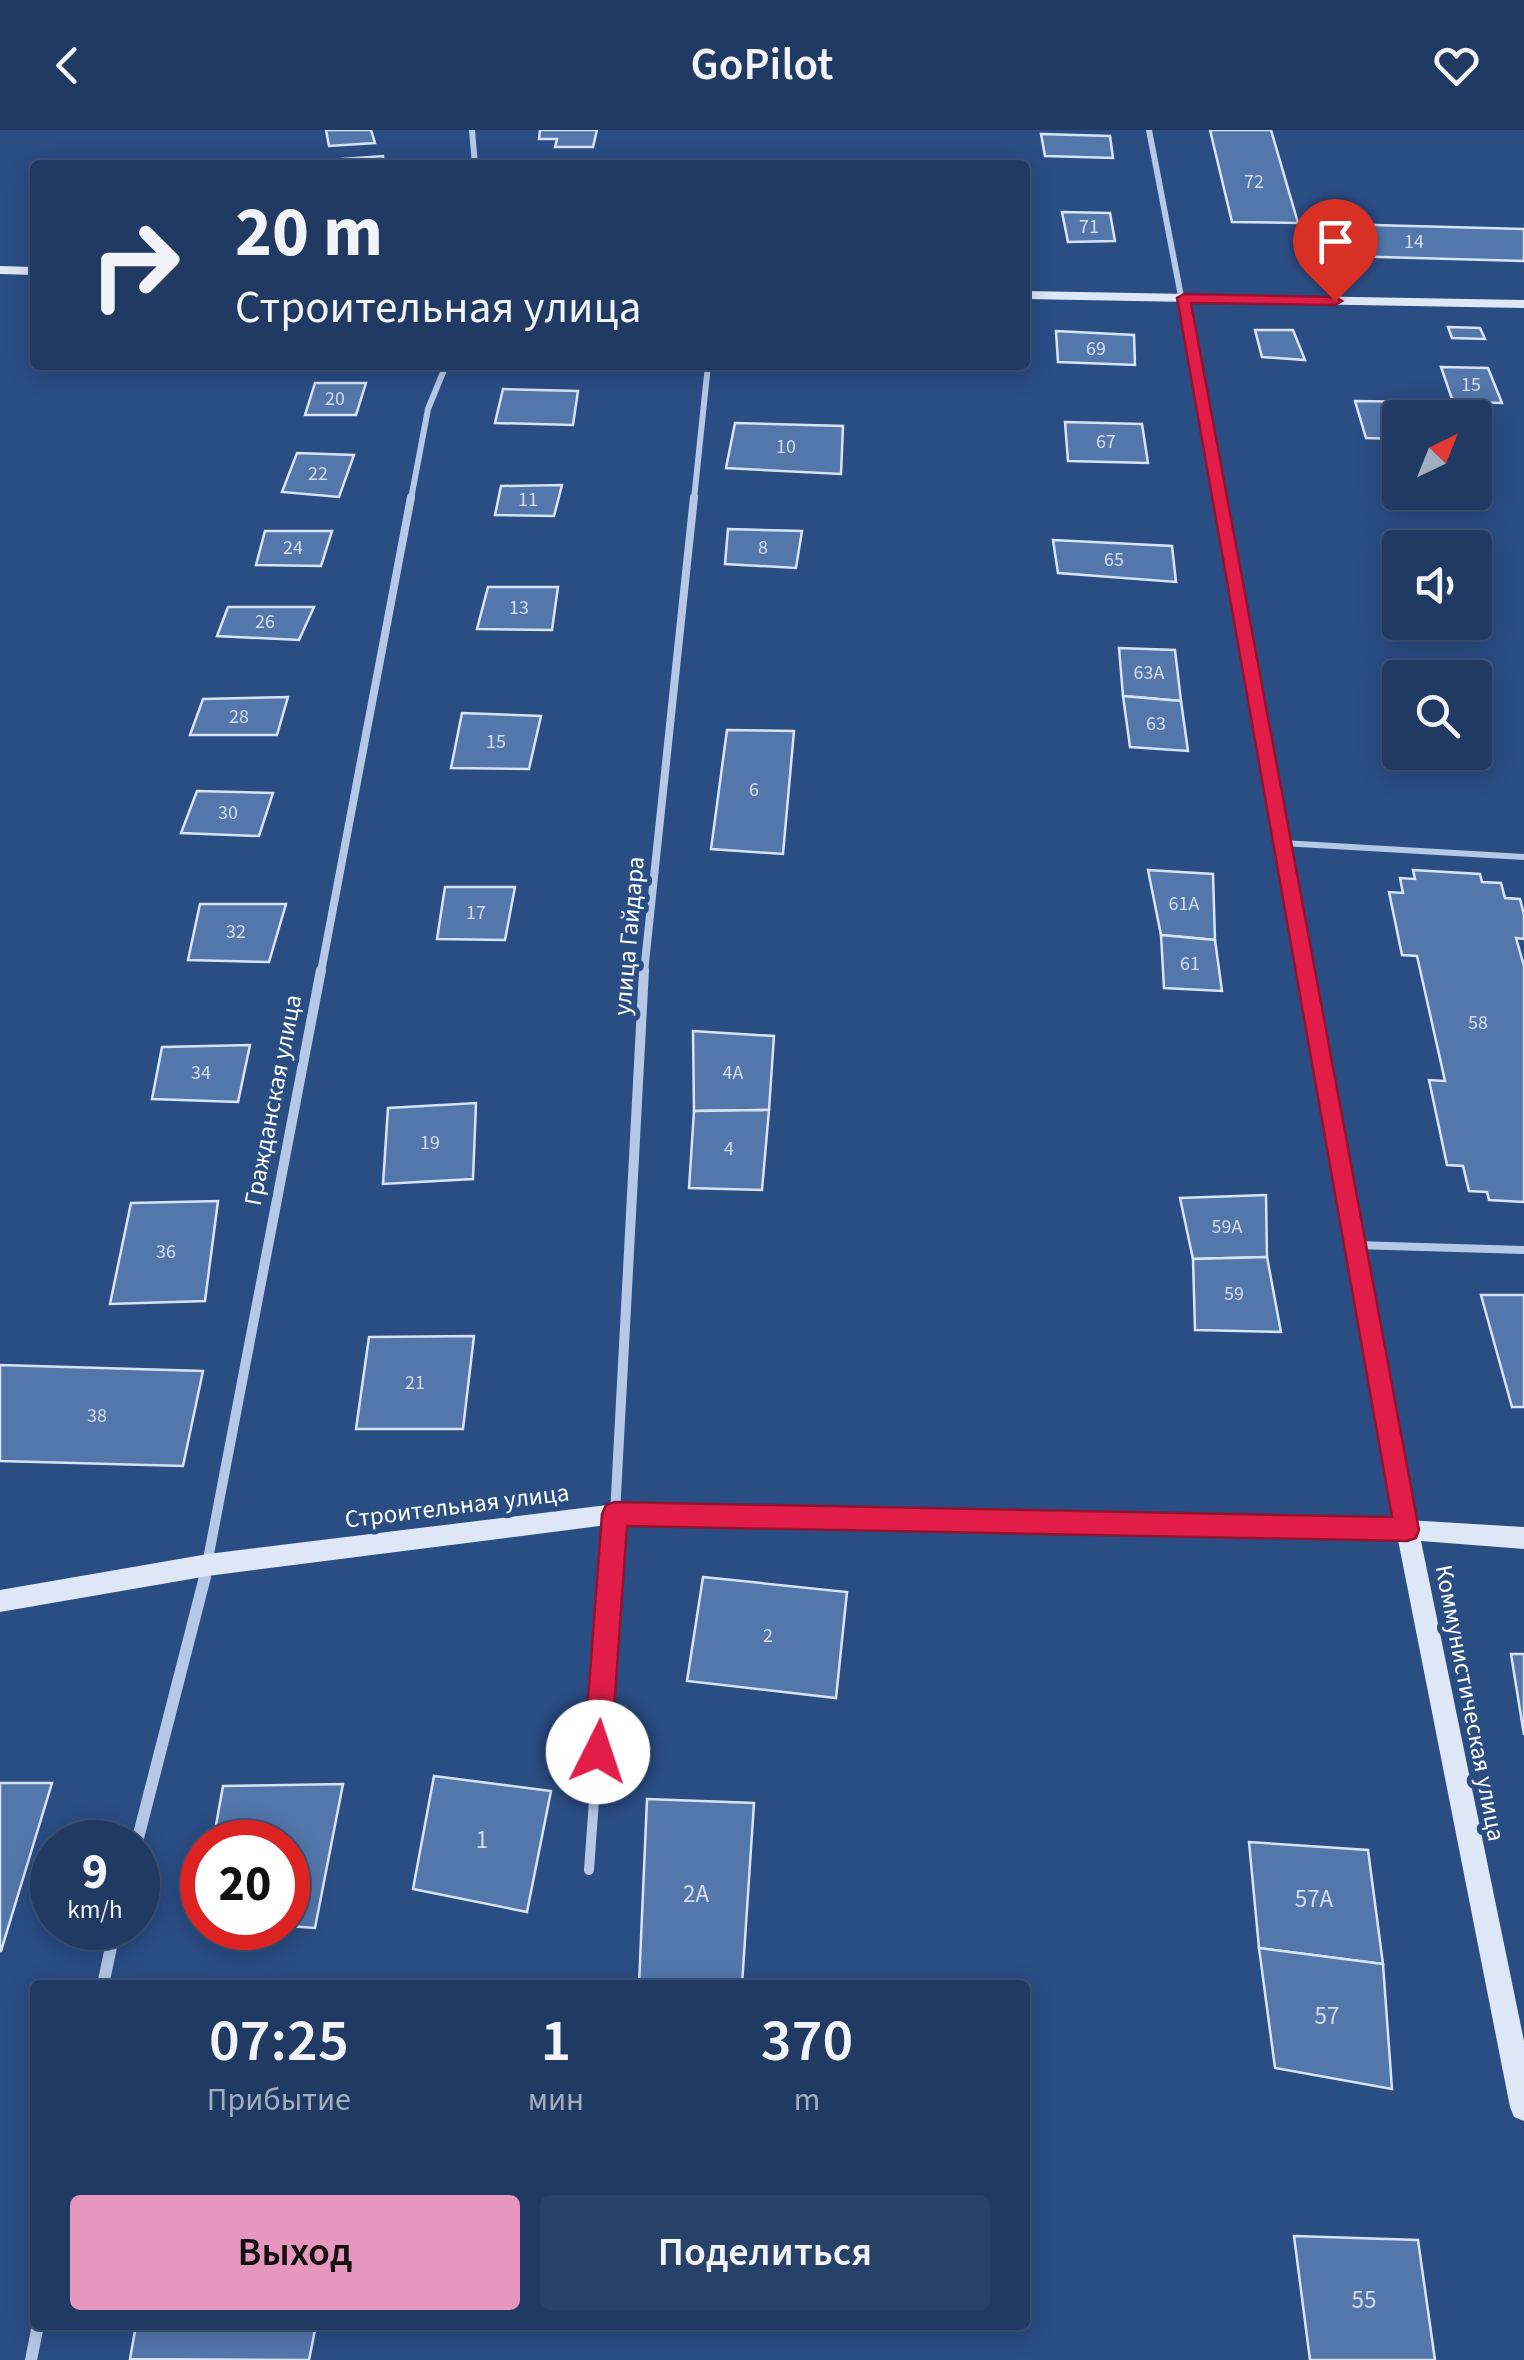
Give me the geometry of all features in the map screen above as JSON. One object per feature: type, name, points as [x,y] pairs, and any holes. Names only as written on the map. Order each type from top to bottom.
[{"type":"main road","points":[[0,270],[30,271]]},
{"type":"main road","points":[[1030,295],[1524,304]]},
{"type":"main road","name":"Строительная улица","points":[[0,1602],[208,1565],[615,1514],[1407,1530],[1524,1538]]},
{"type":"main road","name":"Коммунистическая улица","points":[[1407,1530],[1524,2106]]},
{"type":"street","points":[[472,130],[475,160]]},
{"type":"street","name":"Коммунистическая улица","points":[[1149,130],[1184,298],[1407,1530]]},
{"type":"street","name":"Гражданская улица","points":[[143,1820],[208,1565],[428,409],[444,370]]},
{"type":"street","name":"улица Гайдара","points":[[615,1514],[644,973],[707,370]]},
{"type":"street","points":[[104,1980],[110,1950]]},
{"type":"street","points":[[31,2360],[37,2330]]},
{"type":"lane","points":[[1282,843],[1524,858]]},
{"type":"lane","points":[[1355,1244],[1524,1250]]},
{"type":"lane","points":[[589,1870],[615,1514]]},
{"type":"building","points":[[326,130],[371,130],[375,143],[329,146]]},
{"type":"building","points":[[540,130],[597,130],[593,147],[555,147],[557,139],[539,139]]},
{"type":"building","points":[[1210,130],[1271,130],[1298,223],[1232,222]]},
{"type":"building","points":[[1041,134],[1110,136],[1113,158],[1045,156]]},
{"type":"building","points":[[383,156],[383,160],[329,160]]},
{"type":"building","points":[[1062,212],[1110,213],[1115,241],[1068,242]]},
{"type":"building","points":[[1298,223],[1524,229],[1524,261],[1308,255]]},
{"type":"building","points":[[1448,327],[1480,328],[1485,339],[1452,338]]},
{"type":"building","points":[[1255,330],[1293,330],[1305,360],[1262,357]]},
{"type":"building","points":[[1056,331],[1134,335],[1135,365],[1058,362]]},
{"type":"building","points":[[1441,367],[1488,368],[1502,403],[1492,400],[1452,400]]},
{"type":"building","points":[[315,383],[366,383],[356,415],[305,415]]},
{"type":"building","points":[[503,389],[578,391],[573,425],[495,423]]},
{"type":"building","points":[[1355,401],[1382,401],[1382,438],[1366,438]]},
{"type":"building","points":[[1065,422],[1142,424],[1148,463],[1068,461]]},
{"type":"building","points":[[735,423],[843,426],[841,474],[726,468]]},
{"type":"building","points":[[297,453],[354,455],[339,497],[282,492]]},
{"type":"building","points":[[562,485],[554,516],[495,515],[501,486]]},
{"type":"building","points":[[728,529],[802,531],[796,568],[725,564]]},
{"type":"building","points":[[265,531],[332,531],[321,566],[256,565]]},
{"type":"building","points":[[1053,540],[1172,546],[1176,582],[1058,573]]},
{"type":"building","points":[[488,587],[558,587],[552,630],[477,629]]},
{"type":"building","points":[[228,607],[314,607],[299,640],[217,636]]},
{"type":"building","points":[[1119,648],[1175,650],[1181,701],[1123,696]]},
{"type":"building","points":[[1123,696],[1181,701],[1188,751],[1130,747]]},
{"type":"building","points":[[288,697],[277,735],[190,735],[203,699]]},
{"type":"building","points":[[462,713],[541,716],[529,769],[451,768]]},
{"type":"building","points":[[727,730],[794,731],[783,854],[711,849]]},
{"type":"building","points":[[197,791],[273,793],[259,836],[181,833]]},
{"type":"building","points":[[1148,870],[1213,874],[1215,940],[1161,935]]},
{"type":"building","points":[[1413,870],[1480,874],[1482,882],[1501,883],[1505,898],[1520,899],[1524,939],[1516,938],[1524,966],[1524,1202],[1489,1200],[1487,1192],[1469,1191],[1463,1166],[1447,1165],[1429,1080],[1445,1081],[1417,956],[1402,955],[1389,892],[1403,893],[1400,878],[1415,879]]},
{"type":"building","points":[[445,887],[515,887],[505,940],[437,939]]},
{"type":"building","points":[[200,904],[286,904],[269,962],[188,960]]},
{"type":"building","points":[[1161,935],[1215,940],[1222,991],[1164,988]]},
{"type":"building","points":[[693,1031],[774,1036],[769,1110],[694,1111]]},
{"type":"building","points":[[250,1045],[238,1102],[152,1099],[162,1047]]},
{"type":"building","points":[[476,1103],[473,1179],[383,1184],[388,1108]]},
{"type":"building","points":[[769,1110],[762,1190],[689,1188],[694,1111]]},
{"type":"building","points":[[1266,1195],[1267,1257],[1193,1259],[1180,1198]]},
{"type":"building","points":[[218,1201],[205,1301],[110,1304],[131,1203]]},
{"type":"building","points":[[1267,1257],[1281,1332],[1195,1330],[1193,1259]]},
{"type":"building","points":[[1481,1295],[1524,1295],[1524,1407],[1512,1407]]},
{"type":"building","points":[[474,1336],[463,1429],[356,1429],[369,1337]]},
{"type":"building","points":[[0,1365],[203,1371],[183,1466],[0,1461]]},
{"type":"building","points":[[703,1577],[847,1592],[836,1698],[687,1681]]},
{"type":"building","points":[[1511,1654],[1524,1654],[1524,1735]]},
{"type":"building","points":[[434,1776],[551,1791],[527,1912],[413,1889]]},
{"type":"building","points":[[0,1783],[52,1783],[41,1820],[30,1820],[30,1855],[0,1951]]},
{"type":"building","points":[[343,1784],[315,1928],[310,1928],[310,1820],[217,1820],[223,1786]]},
{"type":"building","points":[[647,1799],[754,1803],[742,1980],[639,1980]]},
{"type":"building","points":[[1249,1842],[1368,1850],[1383,1964],[1259,1948]]},
{"type":"building","points":[[1259,1948],[1383,1964],[1392,2089],[1275,2068]]},
{"type":"building","points":[[1294,2236],[1418,2240],[1435,2360],[1310,2360]]},
{"type":"building","points":[[135,2330],[315,2330],[309,2360],[130,2359]]},
{"type":"route","points":[[598,1752],[615,1514],[1407,1530],[1184,298],[1335,301]]}]
